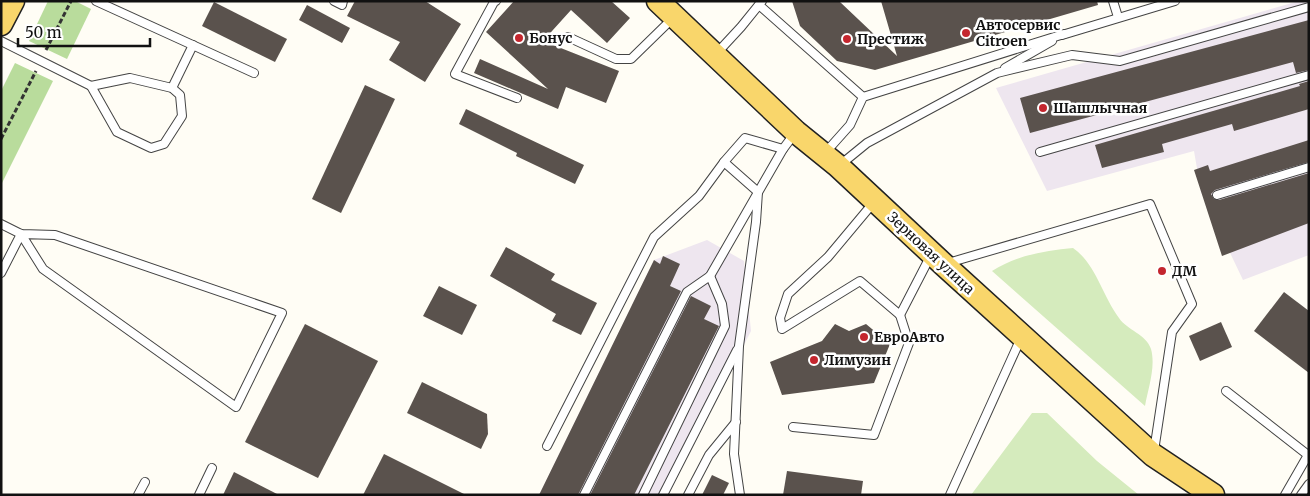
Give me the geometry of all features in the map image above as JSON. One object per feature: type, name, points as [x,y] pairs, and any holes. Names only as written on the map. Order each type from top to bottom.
[{"type":"main road","points":[[1,24],[13,1]]},
{"type":"main road","name":"Зерновая улица","points":[[658,1],[714,56],[790,140],[831,160],[1153,455],[1213,495]]},
{"type":"lane","points":[[96,1],[254,73]]},
{"type":"lane","points":[[334,1],[342,5],[343,1]]},
{"type":"lane","points":[[496,1],[455,74],[517,98]]},
{"type":"lane","points":[[1113,1],[1118,17]]},
{"type":"lane","points":[[831,160],[863,97],[1175,1]]},
{"type":"lane","points":[[714,56],[760,3],[863,97]]},
{"type":"lane","points":[[997,73],[1072,55],[1120,61],[1309,7]]},
{"type":"lane","points":[[568,37],[616,59],[631,59],[674,17]]},
{"type":"lane","points":[[831,160],[867,143],[997,73],[1064,34]]},
{"type":"lane","points":[[1,40],[91,86],[117,132],[151,148],[164,144],[182,116],[180,95],[172,88],[130,78],[91,86]]},
{"type":"lane","points":[[172,88],[193,45]]},
{"type":"lane","points":[[1040,152],[1309,75]]},
{"type":"lane","points":[[547,446],[654,237],[699,196],[724,162],[745,138],[790,140],[710,276],[687,292],[584,495]]},
{"type":"lane","points":[[724,162],[758,192]]},
{"type":"lane","points":[[1217,195],[1309,167]]},
{"type":"lane","points":[[740,495],[734,454],[739,346],[756,222],[758,192]]},
{"type":"lane","points":[[792,427],[874,435],[909,344],[900,315],[860,281],[782,329],[780,318],[788,294],[828,258],[875,201]]},
{"type":"lane","points":[[900,315],[937,259],[1150,204],[1192,304],[1172,332],[1153,455]]},
{"type":"lane","points":[[1,224],[21,234],[55,234],[282,313],[236,407],[44,270],[21,234]]},
{"type":"lane","points":[[1,273],[21,234]]},
{"type":"lane","points":[[643,495],[725,326],[722,304],[710,276]]},
{"type":"lane","points":[[950,495],[1021,336]]},
{"type":"lane","points":[[663,495],[739,346]]},
{"type":"lane","points":[[1226,391],[1308,454],[1285,495]]},
{"type":"lane","points":[[688,495],[709,455],[736,422]]},
{"type":"lane","points":[[199,495],[212,468]]},
{"type":"lane","points":[[138,495],[144,482]]},
{"type":"lane","points":[[1301,495],[1309,484]]},
{"type":"shaded area","points":[[1299,1],[1309,1],[1309,255],[1243,280],[1201,192],[1194,151],[1047,191],[996,88]]},
{"type":"shaded area","points":[[707,240],[744,261],[751,331],[668,495],[539,495],[654,260]]},
{"type":"green space","points":[[48,1],[75,1],[91,9],[67,59],[29,41]]},
{"type":"green space","points":[[15,63],[53,81],[1,185],[1,91]]},
{"type":"green space","points":[[1073,248],[1093,271],[1122,322],[1149,344],[1153,363],[1145,406],[992,271],[1021,257]]},
{"type":"green space","points":[[1032,413],[1047,413],[1097,461],[1139,495],[971,495]]},
{"type":"building","points":[[355,1],[425,1],[461,24],[425,82],[389,60],[400,42],[347,16]]},
{"type":"building","points":[[514,1],[611,1],[630,18],[607,43],[571,10],[543,41],[619,71],[606,103],[566,87],[558,109],[474,73],[480,59],[548,89],[486,32]]},
{"type":"building","points":[[792,1],[839,1],[897,56],[881,1],[1097,1],[1098,5],[875,70],[837,61],[800,26]]},
{"type":"building","points":[[214,2],[287,39],[275,62],[202,26]]},
{"type":"building","points":[[307,5],[350,28],[342,43],[299,20]]},
{"type":"building","points":[[1309,20],[1309,70],[1296,73],[1293,62],[1030,133],[1020,98]]},
{"type":"building","points":[[1309,81],[1309,109],[1234,131],[1232,124],[1162,144],[1164,152],[1102,168],[1095,145],[1300,86],[1299,84]]},
{"type":"building","points":[[365,85],[395,99],[341,213],[312,199]]},
{"type":"building","points":[[466,109],[584,165],[575,184],[516,156],[517,153],[459,124]]},
{"type":"building","points":[[1309,140],[1309,162],[1215,190],[1211,194],[1214,199],[1219,200],[1309,173],[1309,223],[1222,256],[1194,170],[1208,165],[1210,171]]},
{"type":"building","points":[[506,247],[555,274],[551,280],[597,303],[581,335],[552,321],[556,314],[490,276]]},
{"type":"building","points":[[663,256],[680,264],[670,286],[681,291],[578,495],[539,495],[654,260],[660,264]]},
{"type":"building","points":[[439,286],[477,305],[462,335],[423,316]]},
{"type":"building","points":[[1284,292],[1309,311],[1309,373],[1254,331]]},
{"type":"building","points":[[691,296],[711,306],[704,319],[719,326],[634,495],[590,495]]},
{"type":"building","points":[[1221,322],[1232,347],[1200,361],[1189,336]]},
{"type":"building","points":[[305,324],[378,361],[318,478],[245,442]]},
{"type":"building","points":[[835,324],[849,331],[866,324],[890,344],[874,383],[782,395],[770,362],[822,341]]},
{"type":"building","points":[[422,382],[487,414],[488,434],[481,449],[407,413]]},
{"type":"building","points":[[384,454],[466,495],[363,495]]},
{"type":"building","points":[[787,471],[863,481],[861,495],[783,495]]},
{"type":"building","points":[[234,472],[279,495],[223,495]]},
{"type":"building","points":[[712,475],[729,483],[723,495],[702,495]]},
{"type":"place","name":"Автосервис Citroen","points":[[966,33]]},
{"type":"place","name":"Бонус","points":[[519,38]]},
{"type":"place","name":"Престиж","points":[[847,39]]},
{"type":"place","name":"Шашлычная","points":[[1043,108]]},
{"type":"place","name":"ДМ","points":[[1162,271]]},
{"type":"place","name":"ЕвроАвто","points":[[864,337]]},
{"type":"place","name":"Лимузин","points":[[814,360]]}]
